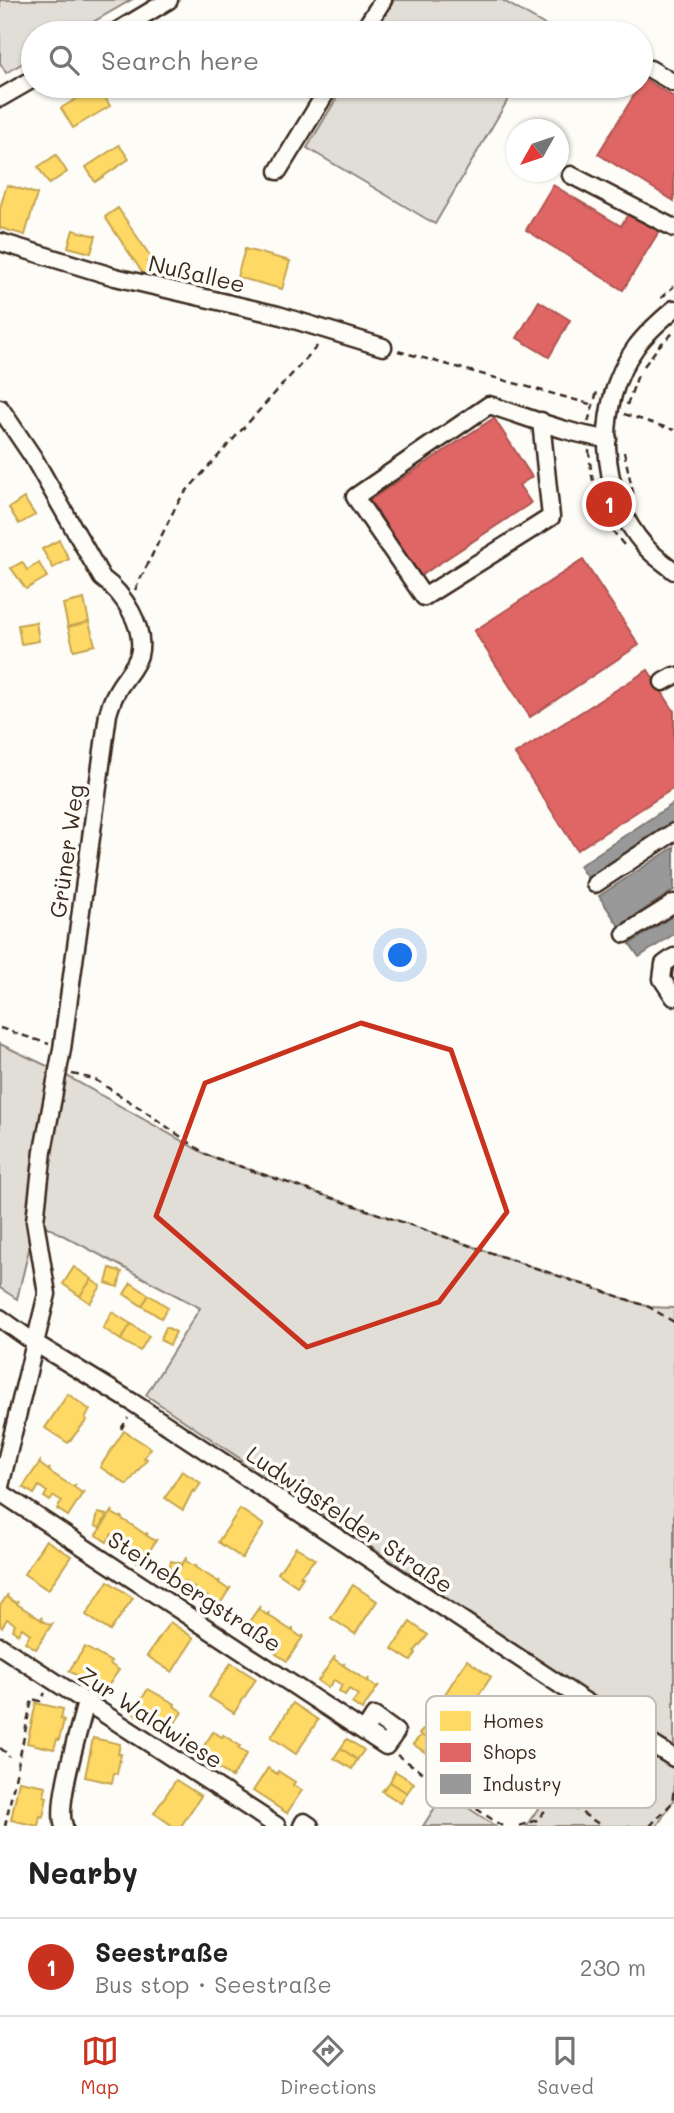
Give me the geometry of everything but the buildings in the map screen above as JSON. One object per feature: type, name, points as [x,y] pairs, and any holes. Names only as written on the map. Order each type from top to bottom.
[{"type":"street","points":[[135,21],[169,0]]},
{"type":"street","points":[[370,21],[383,0]]},
{"type":"street","points":[[653,71],[674,83]]},
{"type":"street","points":[[0,99],[21,86]]},
{"type":"street","points":[[278,171],[323,98]]},
{"type":"street","points":[[571,175],[674,228]]},
{"type":"street","name":"Nußallee","points":[[0,242],[115,277],[278,316],[383,347]]},
{"type":"street","points":[[674,309],[636,346],[615,386],[616,412],[608,439],[610,474],[621,511],[646,548],[674,571]]},
{"type":"street","points":[[541,421],[551,517],[424,597],[355,497],[489,405],[541,421],[588,436],[608,439]]},
{"type":"street","name":"Grüner Weg","points":[[0,408],[33,457],[102,578],[116,588],[130,610],[137,630],[140,653],[115,695],[108,714],[62,1049],[43,1151],[35,1221],[47,1294],[0,1486]]},
{"type":"street","points":[[595,884],[674,832]]},
{"type":"street","points":[[625,934],[674,902]]},
{"type":"street","points":[[674,957],[664,964],[662,979],[674,997]]},
{"type":"street","name":"Ludwigsfelder Straße","points":[[0,1318],[34,1343],[132,1402],[576,1696]]},
{"type":"street","name":"Steinebergstraße","points":[[0,1492],[365,1730],[374,1716],[396,1732],[386,1746]]},
{"type":"street","name":"Zur Waldwiese","points":[[0,1646],[277,1826]]},
{"type":"street","points":[[64,1826],[62,1795],[86,1702]]},
{"type":"street","name":"Ludwigsfelder Straße","points":[[656,1747],[674,1758]]},
{"type":"street","points":[[302,1826],[304,1822],[310,1826]]},
{"type":"path","points":[[130,610],[133,593],[183,495],[333,332]]},
{"type":"path","points":[[616,412],[639,372],[674,332]]},
{"type":"path","points":[[383,347],[674,429]]},
{"type":"path","points":[[624,449],[637,505]]},
{"type":"path","points":[[0,1028],[62,1049]]},
{"type":"path","points":[[58,1071],[94,1079],[206,1155],[649,1307],[674,1322]]},
{"type":"path","points":[[121,1429],[128,1418]]},
{"type":"path","points":[[5,1826],[32,1699],[40,1701],[54,1681]]},
{"type":"path","points":[[386,1746],[426,1774]]},
{"type":"path","points":[[0,1748],[9,1757]]},
{"type":"path","points":[[650,1826],[672,1803],[674,1788]]},
{"type":"path","points":[[476,1808],[502,1826]]},
{"type":"path","points":[[519,1826],[537,1820],[547,1808]]},
{"type":"path","points":[[562,1808],[576,1810],[602,1826]]},
{"type":"highlighted area","points":[[361,1023],[451,1050],[507,1212],[439,1302],[307,1347],[156,1216],[205,1083]]},
{"type":"shaded area","points":[[0,0],[131,0],[95,21],[21,21],[21,64],[6,73],[0,63]]},
{"type":"shaded area","points":[[394,0],[502,0],[538,21],[382,21]]},
{"type":"shaded area","points":[[337,98],[509,98],[435,224],[307,148]]},
{"type":"shaded area","points":[[0,1044],[58,1071],[207,1155],[649,1307],[674,1308],[674,1799],[657,1826],[526,1826],[538,1808],[656,1808],[656,1696],[592,1696],[146,1395],[200,1308],[36,1221],[17,1299],[0,1288]]},
{"type":"shaded area","points":[[435,1808],[469,1808],[495,1826],[423,1826]]},
{"type":"place","name":"Seestraße","points":[[609,504]]}]
